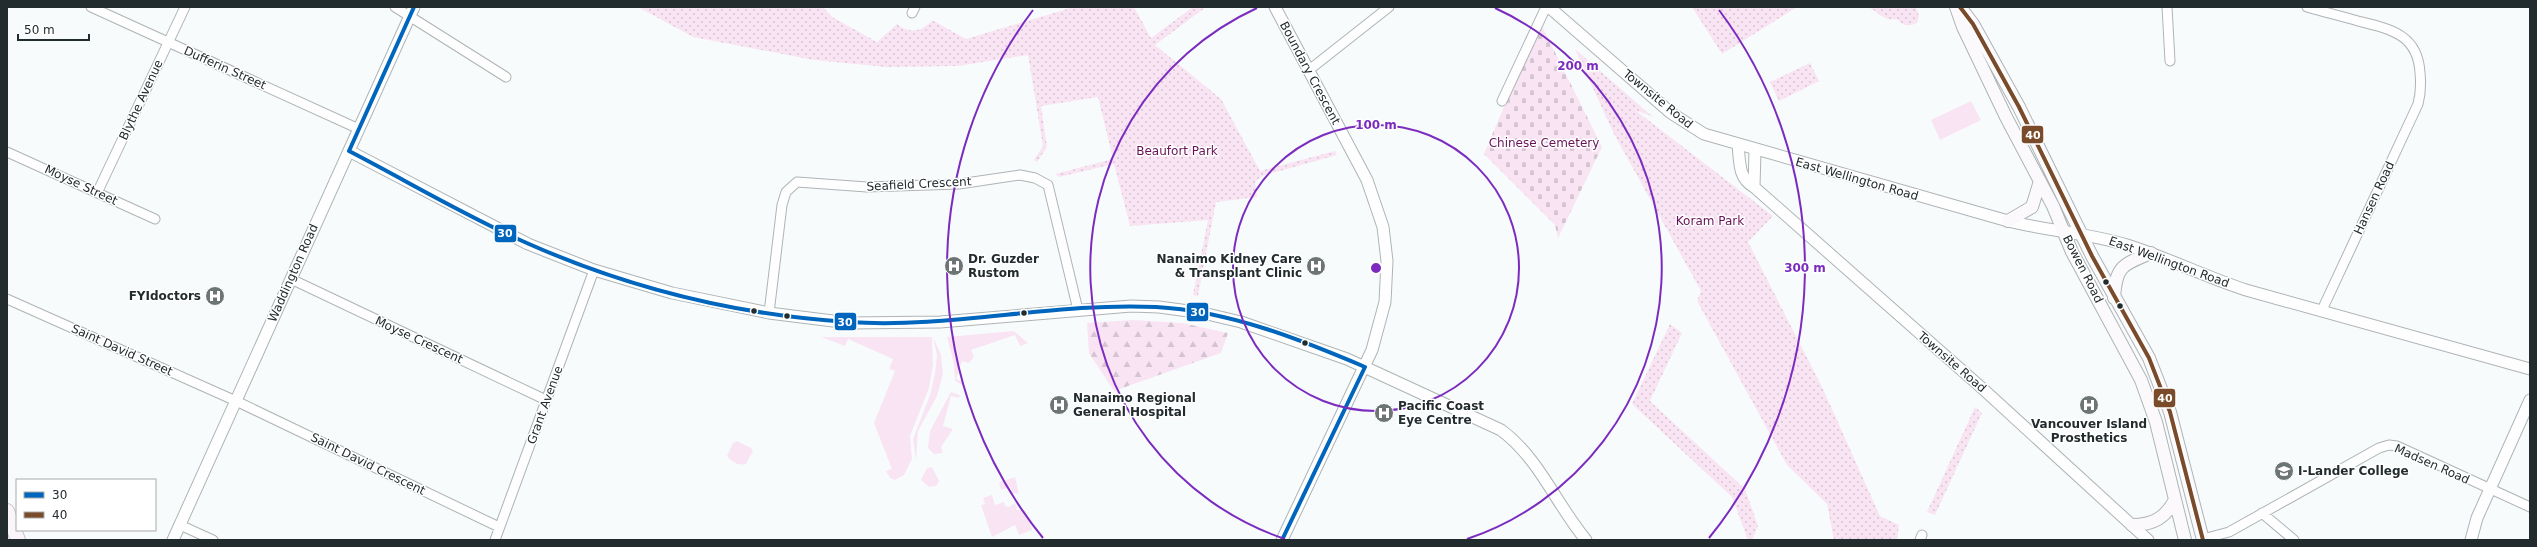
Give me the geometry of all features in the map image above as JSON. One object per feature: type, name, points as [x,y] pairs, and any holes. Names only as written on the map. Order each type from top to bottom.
[{"type":"main road","name":"Bowen Road","points":[[1956,7],[1963,27],[1997,98],[2040,181],[2064,233],[2141,380],[2154,417],[2186,540]]},
{"type":"main road","name":"Bowen Road","points":[[1960,7],[1973,24],[2019,107],[2114,298],[2144,347],[2160,385],[2203,539]]},
{"type":"main road","points":[[2008,222],[2032,207],[2040,181]]},
{"type":"main road","points":[[2114,298],[2115,278],[2122,267],[2151,253]]},
{"type":"main road","points":[[2167,466],[2180,488],[2190,528],[2195,536],[2203,539]]},
{"type":"main road","points":[[2132,526],[2158,521],[2169,512],[2175,500]]},
{"type":"main road","points":[[7,512],[18,540]]},
{"type":"street","name":"Dufferin Street","points":[[92,7],[359,129]]},
{"type":"street","name":"Blythe Avenue","points":[[98,193],[185,7]]},
{"type":"street","points":[[395,7],[412,11],[506,77]]},
{"type":"street","name":"Boundary Crescent","points":[[1275,7],[1367,180],[1383,227],[1387,261],[1385,302],[1365,367],[1282,540]]},
{"type":"street","points":[[1309,70],[1389,7]]},
{"type":"street","points":[[1502,101],[1546,7]]},
{"type":"street","name":"Townsite Road","points":[[1549,7],[1689,127],[1704,134],[1738,145],[1741,173],[1745,182],[1754,187],[1983,389],[2148,540]]},
{"type":"street","points":[[2167,7],[2170,61]]},
{"type":"street","name":"Hansen Road","points":[[2307,7],[2386,28],[2403,36],[2417,56],[2421,84],[2418,104],[2322,310]]},
{"type":"street","name":"Waddington Road","points":[[173,540],[412,11]]},
{"type":"street","name":"East Wellington Road","points":[[1738,145],[2008,222],[2064,233],[2103,238],[2151,253],[2212,279],[2530,369]]},
{"type":"street","points":[[1754,187],[1755,150]]},
{"type":"street","points":[[349,151],[528,244],[594,270],[672,293],[769,313],[849,323],[940,322],[1078,310],[1152,307],[1203,313],[1241,322],[1365,367],[1476,417],[1508,435],[1534,463],[1564,512],[1586,540]]},
{"type":"street","name":"Moyse Street","points":[[7,152],[155,219]]},
{"type":"street","name":"Seafield Crescent","points":[[769,313],[782,205],[786,192],[797,182],[875,187],[959,184],[1020,175],[1035,178],[1048,185],[1078,310]]},
{"type":"street","name":"Grant Avenue","points":[[495,540],[594,270]]},
{"type":"street","name":"Moyse Crescent","points":[[291,280],[546,400]]},
{"type":"street","name":"Saint David Street","points":[[7,299],[236,401]]},
{"type":"street","points":[[2471,540],[2477,518],[2530,400]]},
{"type":"street","name":"Saint David Crescent","points":[[236,401],[499,527]]},
{"type":"street","name":"Madsen Road","points":[[2203,539],[2229,532],[2379,448],[2388,445],[2397,446],[2490,490]]},
{"type":"street","points":[[2490,490],[2530,508]]},
{"type":"street","points":[[2262,514],[2294,540]]},
{"type":"street","points":[[180,525],[214,540]]},
{"type":"green space","name":"Beaufort Park","points":[[638,7],[823,7],[832,17],[877,42],[897,24],[906,29],[915,30],[924,27],[932,20],[966,39],[1074,7],[1134,7],[1151,38],[1193,7],[1206,7],[1155,45],[1221,99],[1260,171],[1335,151],[1337,155],[1262,176],[1255,182],[1257,197],[1216,202],[1198,296],[1193,295],[1208,220],[1130,226],[1114,164],[1059,177],[1055,174],[1113,159],[1098,97],[1041,106],[1047,147],[1037,162],[1034,160],[1043,146],[1028,55],[957,66],[886,67],[814,60],[693,37]]},
{"type":"green space","points":[[1692,7],[1797,7],[1722,54]]},
{"type":"green space","points":[[1868,7],[1916,7],[1919,16],[1917,23],[1906,25],[1897,19],[1892,20],[1885,18]]},
{"type":"green space","name":"Chinese Cemetery","points":[[1540,22],[1602,147],[1558,238],[1555,225],[1484,154]]},
{"type":"green space","name":"Koram Park","points":[[1575,49],[1653,117],[1635,110],[1773,216],[1748,242],[1823,389],[1880,516],[1899,525],[1897,540],[1834,540],[1827,504],[1787,465],[1697,301],[1701,291],[1614,134]]},
{"type":"green space","points":[[1810,63],[1819,81],[1779,101],[1770,82]]},
{"type":"green space","points":[[1971,101],[1981,120],[1940,140],[1931,120]]},
{"type":"green space","points":[[1133,320],[1182,323],[1228,333],[1221,353],[1114,391],[1089,353],[1087,323]]},
{"type":"green space","points":[[1670,324],[1682,333],[1650,401],[1745,489],[1758,526],[1752,540],[1748,540],[1732,497],[1632,404]]},
{"type":"green space","points":[[1014,331],[1028,343],[1020,346],[1015,335],[971,350],[974,357],[969,363],[962,361],[956,379],[963,382],[963,385],[955,381],[954,364],[947,337]]},
{"type":"green space","points":[[821,337],[932,337],[933,365],[929,388],[910,436],[912,459],[904,475],[895,480],[890,478],[886,471],[892,469],[874,423],[895,371],[889,369],[893,359],[848,339],[845,346]]},
{"type":"green space","points":[[933,337],[941,355],[943,374],[937,396],[918,431],[916,461],[913,439],[930,395],[935,373],[937,355]]},
{"type":"green space","points":[[951,392],[960,395],[959,398],[951,396],[943,426],[953,429],[941,447],[943,453],[934,454],[928,448],[930,431]]},
{"type":"green space","points":[[1975,407],[1982,413],[1935,515],[1927,512]]},
{"type":"green space","points":[[737,441],[751,448],[753,451],[746,464],[735,463],[727,456],[733,443]]},
{"type":"green space","points":[[932,467],[939,481],[936,486],[929,487],[921,480],[927,468]]},
{"type":"green space","points":[[1015,477],[1019,494],[1012,493],[1010,487],[1001,490],[999,482]]},
{"type":"green space","points":[[992,495],[995,505],[1004,502],[1005,506],[1009,507],[1015,503],[1017,510],[1025,510],[1032,530],[1019,535],[1015,525],[992,537],[981,505],[985,504],[983,498]]},
{"type":"transit line","name":"30","points":[[349,151],[414,7]]},
{"type":"transit line","name":"40","points":[[1960,7],[1973,24],[2019,107],[2092,256],[2149,358],[2170,412],[2203,540]]},
{"type":"transit line","name":"30","points":[[349,151],[506,234],[567,260],[645,286],[725,306],[807,318],[848,322],[887,323],[964,319],[1079,308],[1117,306],[1156,307],[1210,314],[1237,320],[1315,346],[1365,367]]},
{"type":"transit line","name":"30","points":[[1282,540],[1365,367]]},
{"type":"place","name":"Dr. Guzder Rustom","points":[[954,266]]},
{"type":"place","name":"Nanaimo Kidney Care & Transplant Clinic","points":[[1316,266]]},
{"type":"place","name":"FYIdoctors","points":[[215,296]]},
{"type":"place","name":"Nanaimo Regional General Hospital","points":[[1059,405]]},
{"type":"place","name":"Vancouver Island Prosthetics","points":[[2089,405]]},
{"type":"place","name":"Pacific Coast Eye Centre","points":[[1384,413]]},
{"type":"place","name":"I-Lander College","points":[[2284,471]]}]
